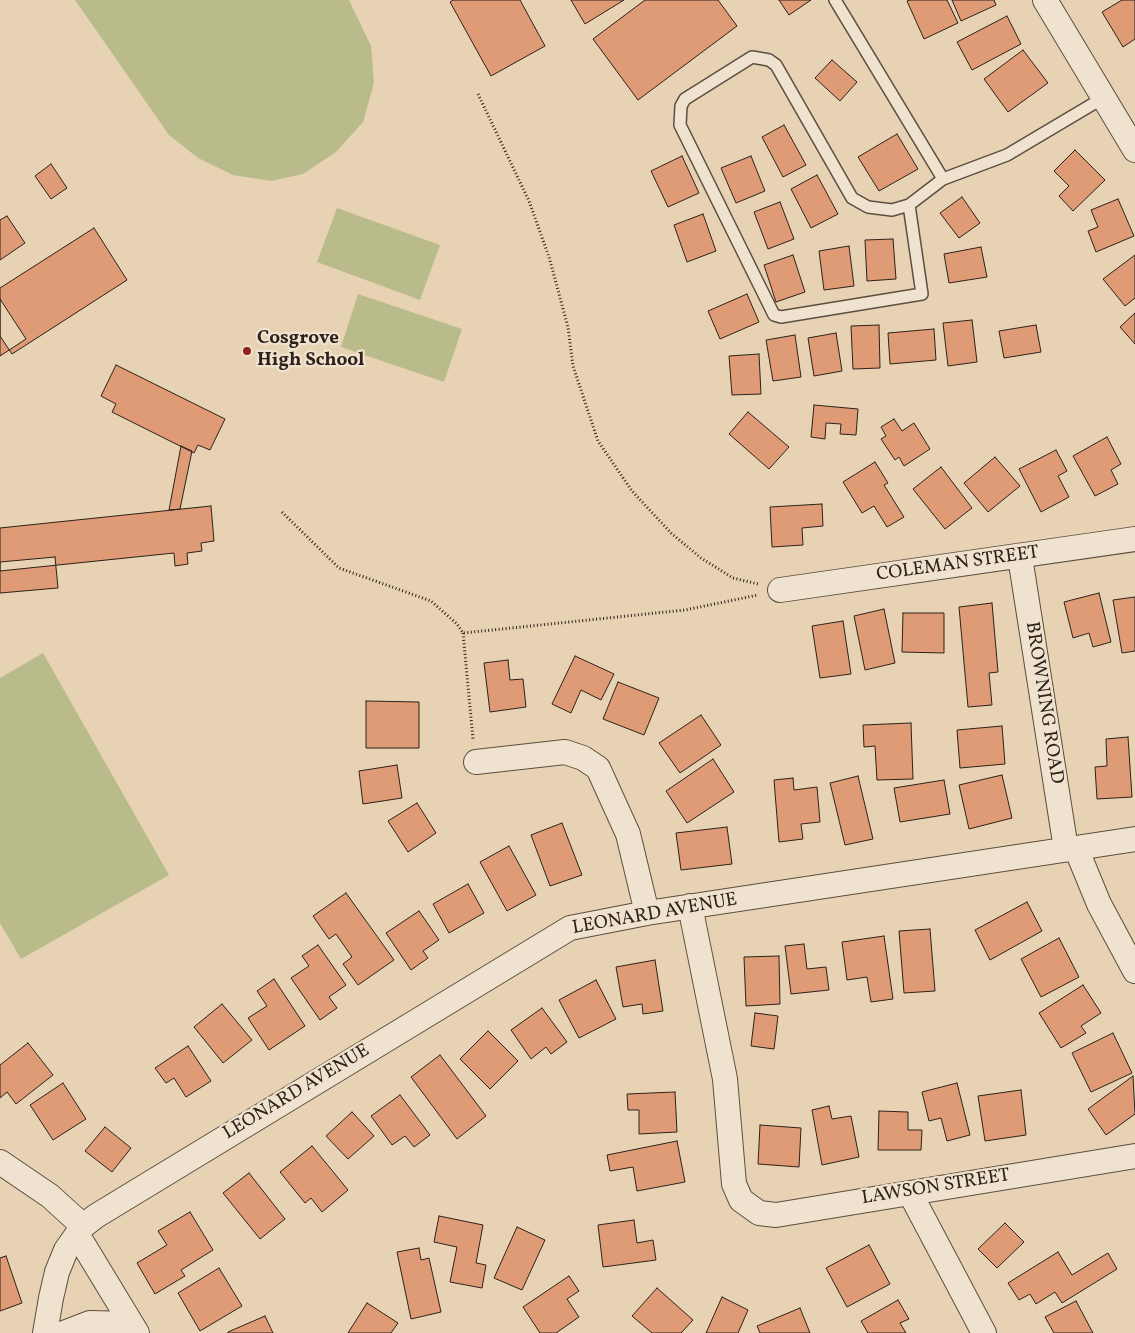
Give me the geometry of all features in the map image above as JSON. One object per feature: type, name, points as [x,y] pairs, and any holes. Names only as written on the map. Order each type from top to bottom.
[{"type":"street","points":[[1045,0],[1135,150]]},
{"type":"street","name":"COLEMAN STREET","points":[[780,590],[1135,539]]},
{"type":"street","name":"BROWNING ROAD","points":[[1020,557],[1071,849],[1135,971]]},
{"type":"street","points":[[476,762],[565,752],[584,758],[598,768],[628,834],[646,913]]},
{"type":"street","name":"LEONARD AVENUE","points":[[80,1230],[104,1211],[570,928],[690,906],[1135,839]]},
{"type":"street","name":"LAWSON STREET","points":[[690,906],[725,1079],[734,1184],[741,1200],[759,1213],[776,1215],[1135,1156]]},
{"type":"street","points":[[0,1162],[50,1196],[80,1230],[134,1329]]},
{"type":"street","points":[[910,1193],[984,1333]]},
{"type":"street","points":[[45,1333],[58,1272],[66,1250],[80,1230]]},
{"type":"street","points":[[64,1333],[90,1323],[134,1329]]},
{"type":"lane","points":[[836,0],[943,179]]},
{"type":"lane","points":[[909,205],[922,294],[781,317],[774,315],[680,125],[681,106],[685,99],[752,57],[769,60],[776,65],[852,198],[868,207],[892,210],[909,205],[943,179],[1007,155],[1103,98]]},
{"type":"path","points":[[478,94],[529,201],[549,257],[568,327],[573,366],[598,441],[632,491],[671,533],[701,558],[733,578],[780,590]]},
{"type":"path","points":[[282,512],[339,568],[431,600],[457,624],[463,633],[476,762]]},
{"type":"path","points":[[463,633],[685,610],[780,590]]},
{"type":"green space","points":[[75,0],[349,0],[371,46],[374,83],[363,122],[336,152],[303,174],[271,181],[233,175],[198,158],[169,135]]},
{"type":"green space","points":[[337,208],[440,245],[420,300],[317,262]]},
{"type":"green space","points":[[358,294],[462,329],[444,382],[341,347]]},
{"type":"green space","points":[[43,653],[169,875],[21,959],[0,923],[0,678]]},
{"type":"building","points":[[453,0],[520,0],[545,46],[491,76],[450,2]]},
{"type":"building","points":[[571,0],[624,0],[585,24]]},
{"type":"building","points":[[645,0],[718,0],[737,26],[638,100],[593,39]]},
{"type":"building","points":[[779,0],[811,0],[789,15]]},
{"type":"building","points":[[947,0],[958,23],[924,39],[907,1]]},
{"type":"building","points":[[952,0],[994,0],[996,5],[961,21]]},
{"type":"building","points":[[1122,0],[1135,0],[1135,39],[1123,47],[1102,12]]},
{"type":"building","points":[[1007,16],[1021,44],[972,70],[957,42]]},
{"type":"building","points":[[1023,50],[1048,83],[1008,112],[984,79]]},
{"type":"building","points":[[832,60],[857,82],[840,101],[815,78]]},
{"type":"building","points":[[784,125],[806,165],[783,177],[762,137]]},
{"type":"building","points":[[897,134],[918,169],[879,191],[858,157]]},
{"type":"building","points":[[1075,150],[1105,180],[1073,211],[1059,196],[1069,186],[1054,171]]},
{"type":"building","points":[[682,156],[699,193],[668,207],[651,171]]},
{"type":"building","points":[[751,156],[765,191],[736,203],[721,168]]},
{"type":"building","points":[[51,164],[67,188],[51,199],[35,176]]},
{"type":"building","points":[[817,175],[838,214],[811,228],[791,189]]},
{"type":"building","points":[[962,197],[980,223],[959,238],[940,213]]},
{"type":"building","points":[[1118,199],[1134,236],[1096,252],[1088,231],[1098,227],[1091,210]]},
{"type":"building","points":[[780,202],[794,239],[768,249],[754,212]]},
{"type":"building","points":[[703,214],[716,251],[687,262],[674,225]]},
{"type":"building","points":[[7,216],[25,243],[0,260],[0,220]]},
{"type":"building","points":[[94,228],[127,280],[12,354],[0,336],[0,288]]},
{"type":"building","points":[[893,239],[896,279],[867,281],[865,240]]},
{"type":"building","points":[[849,246],[854,286],[824,290],[819,251]]},
{"type":"building","points":[[981,247],[987,277],[949,283],[944,254]]},
{"type":"building","points":[[793,255],[805,292],[776,302],[764,265]]},
{"type":"building","points":[[1135,255],[1135,298],[1125,306],[1103,279]]},
{"type":"building","points":[[747,294],[759,322],[720,339],[708,311]]},
{"type":"building","points":[[0,299],[26,339],[0,356]]},
{"type":"building","points":[[1135,313],[1135,344],[1120,327]]},
{"type":"building","points":[[972,320],[977,362],[948,366],[943,323]]},
{"type":"building","points":[[879,325],[880,368],[853,369],[851,326]]},
{"type":"building","points":[[1036,325],[1041,352],[1004,358],[999,331]]},
{"type":"building","points":[[934,329],[936,360],[890,364],[888,333]]},
{"type":"building","points":[[836,333],[842,371],[814,376],[808,338]]},
{"type":"building","points":[[795,335],[801,377],[773,381],[766,340]]},
{"type":"building","points":[[759,354],[761,394],[732,395],[729,356]]},
{"type":"building","points":[[116,365],[225,419],[210,450],[198,445],[194,453],[112,412],[116,404],[101,396]]},
{"type":"building","points":[[814,405],[858,409],[856,435],[840,434],[841,424],[826,423],[825,439],[811,437]]},
{"type":"building","points":[[748,412],[789,447],[769,469],[729,434]]},
{"type":"building","points":[[894,419],[902,431],[914,423],[930,449],[904,466],[899,457],[895,460],[881,439],[886,436],[881,427]]},
{"type":"building","points":[[1107,437],[1121,464],[1111,470],[1118,484],[1095,496],[1073,456]]},
{"type":"building","points":[[181,446],[192,451],[180,509],[169,510]]},
{"type":"building","points":[[1056,450],[1067,471],[1058,476],[1069,497],[1041,512],[1019,469]]},
{"type":"building","points":[[995,457],[1020,486],[988,512],[964,483]]},
{"type":"building","points":[[875,462],[888,483],[884,485],[904,517],[887,527],[874,506],[862,513],[843,482]]},
{"type":"building","points":[[941,467],[972,508],[945,529],[913,489]]},
{"type":"building","points":[[822,504],[823,526],[802,528],[803,545],[772,547],[770,507]]},
{"type":"building","points":[[211,506],[214,541],[201,543],[202,551],[187,553],[188,564],[175,566],[174,553],[0,571],[0,528]]},
{"type":"building","points":[[55,557],[58,588],[0,593],[0,562]]},
{"type":"building","points":[[1099,593],[1111,642],[1093,647],[1089,633],[1073,638],[1064,602]]},
{"type":"building","points":[[1135,597],[1135,651],[1122,653],[1113,600]]},
{"type":"building","points":[[992,603],[998,672],[989,673],[992,705],[968,707],[959,607]]},
{"type":"building","points":[[884,609],[895,663],[865,670],[854,616]]},
{"type":"building","points":[[903,613],[944,613],[944,653],[902,652]]},
{"type":"building","points":[[843,621],[851,674],[820,678],[812,626]]},
{"type":"building","points":[[575,656],[614,674],[601,700],[581,690],[571,713],[552,704]]},
{"type":"building","points":[[508,660],[510,680],[523,679],[526,707],[490,712],[484,663]]},
{"type":"building","points":[[618,682],[659,698],[644,735],[603,719]]},
{"type":"building","points":[[366,701],[419,702],[419,748],[366,748]]},
{"type":"building","points":[[701,715],[721,745],[680,773],[659,743]]},
{"type":"building","points":[[911,723],[913,779],[877,780],[875,746],[864,747],[863,725]]},
{"type":"building","points":[[1002,726],[1005,764],[960,768],[957,730]]},
{"type":"building","points":[[1128,737],[1132,797],[1097,799],[1095,767],[1107,766],[1106,739]]},
{"type":"building","points":[[713,759],[734,792],[687,823],[666,791]]},
{"type":"building","points":[[397,765],[402,798],[363,804],[359,771]]},
{"type":"building","points":[[1002,775],[1012,818],[969,829],[959,785]]},
{"type":"building","points":[[858,776],[873,839],[845,845],[830,783]]},
{"type":"building","points":[[793,778],[794,790],[817,787],[820,822],[801,824],[803,839],[779,842],[774,780]]},
{"type":"building","points":[[944,780],[950,814],[900,822],[894,788]]},
{"type":"building","points":[[417,803],[436,833],[408,852],[388,821]]},
{"type":"building","points":[[562,823],[582,875],[550,886],[531,835]]},
{"type":"building","points":[[727,827],[732,864],[681,870],[676,833]]},
{"type":"building","points":[[509,846],[536,895],[507,911],[480,862]]},
{"type":"building","points":[[468,884],[484,913],[449,933],[433,904]]},
{"type":"building","points":[[346,893],[394,960],[358,985],[343,964],[352,957],[336,934],[329,939],[313,916]]},
{"type":"building","points":[[1027,902],[1042,931],[990,960],[975,930]]},
{"type":"building","points":[[419,911],[439,940],[423,951],[428,958],[411,970],[386,933]]},
{"type":"building","points":[[930,929],[935,991],[904,993],[899,931]]},
{"type":"building","points":[[884,936],[893,999],[871,1002],[867,977],[847,980],[842,942]]},
{"type":"building","points":[[1059,938],[1079,977],[1041,997],[1021,959]]},
{"type":"building","points":[[804,944],[807,969],[826,967],[829,990],[791,994],[785,946]]},
{"type":"building","points":[[318,945],[346,985],[329,997],[337,1008],[320,1020],[291,978],[309,966],[302,956]]},
{"type":"building","points":[[779,956],[780,1004],[746,1006],[744,957]]},
{"type":"building","points":[[655,960],[663,1011],[643,1014],[642,1004],[623,1007],[616,967]]},
{"type":"building","points":[[274,979],[305,1026],[269,1050],[248,1018],[267,1006],[257,991]]},
{"type":"building","points":[[596,980],[616,1019],[579,1038],[559,1000]]},
{"type":"building","points":[[1083,985],[1101,1013],[1081,1026],[1086,1033],[1061,1048],[1039,1013]]},
{"type":"building","points":[[222,1004],[252,1040],[223,1063],[194,1027]]},
{"type":"building","points":[[542,1008],[567,1042],[551,1054],[546,1047],[531,1059],[511,1030]]},
{"type":"building","points":[[755,1013],[778,1016],[774,1049],[751,1046]]},
{"type":"building","points":[[488,1031],[518,1061],[490,1089],[460,1059]]},
{"type":"building","points":[[1113,1033],[1132,1073],[1091,1092],[1072,1053]]},
{"type":"building","points":[[28,1043],[53,1075],[16,1104],[7,1092],[0,1098],[0,1065]]},
{"type":"building","points":[[188,1046],[211,1081],[186,1097],[174,1078],[166,1083],[155,1068]]},
{"type":"building","points":[[440,1055],[486,1116],[457,1139],[411,1077]]},
{"type":"building","points":[[1133,1076],[1135,1114],[1106,1135],[1088,1109]]},
{"type":"building","points":[[63,1083],[86,1119],[53,1140],[30,1105]]},
{"type":"building","points":[[957,1083],[970,1135],[947,1141],[941,1118],[929,1121],[922,1092]]},
{"type":"building","points":[[1021,1090],[1026,1135],[985,1141],[978,1096]]},
{"type":"building","points":[[675,1092],[677,1132],[639,1134],[639,1110],[628,1110],[627,1094]]},
{"type":"building","points":[[400,1095],[430,1135],[414,1147],[405,1136],[392,1145],[371,1116]]},
{"type":"building","points":[[829,1106],[832,1119],[851,1116],[859,1157],[822,1165],[812,1110]]},
{"type":"building","points":[[879,1111],[908,1112],[908,1130],[922,1130],[921,1150],[878,1150]]},
{"type":"building","points":[[352,1112],[374,1136],[348,1159],[326,1136]]},
{"type":"building","points":[[760,1125],[801,1128],[799,1167],[758,1164]]},
{"type":"building","points":[[105,1127],[131,1148],[112,1172],[85,1151]]},
{"type":"building","points":[[677,1141],[685,1182],[637,1191],[633,1167],[610,1171],[607,1155]]},
{"type":"building","points":[[312,1146],[348,1190],[322,1212],[311,1198],[305,1203],[280,1172]]},
{"type":"building","points":[[249,1173],[285,1219],[260,1239],[223,1193]]},
{"type":"building","points":[[190,1212],[213,1250],[181,1270],[185,1276],[155,1294],[137,1263],[167,1245],[158,1231]]},
{"type":"building","points":[[439,1216],[483,1225],[476,1263],[486,1265],[482,1288],[450,1282],[457,1247],[434,1242]]},
{"type":"building","points":[[634,1220],[637,1243],[653,1240],[656,1260],[603,1267],[598,1225]]},
{"type":"building","points":[[1005,1223],[1024,1242],[997,1268],[978,1249]]},
{"type":"building","points":[[517,1227],[545,1240],[522,1290],[494,1278]]},
{"type":"building","points":[[869,1245],[890,1284],[847,1307],[826,1268]]},
{"type":"building","points":[[419,1248],[421,1260],[429,1258],[441,1312],[411,1319],[397,1252]]},
{"type":"building","points":[[1058,1252],[1072,1275],[1108,1253],[1117,1269],[1062,1303],[1055,1292],[1036,1304],[1030,1294],[1019,1300],[1008,1283]]},
{"type":"building","points":[[6,1256],[22,1303],[0,1311],[0,1258]]},
{"type":"building","points":[[219,1268],[242,1306],[200,1331],[178,1293]]},
{"type":"building","points":[[569,1276],[579,1291],[567,1299],[579,1317],[556,1333],[540,1333],[523,1307]]},
{"type":"building","points":[[657,1288],[693,1320],[681,1333],[652,1333],[632,1316]]},
{"type":"building","points":[[722,1297],[748,1310],[738,1333],[706,1333]]},
{"type":"building","points":[[898,1300],[909,1319],[900,1323],[906,1333],[868,1333],[861,1321]]},
{"type":"building","points":[[1076,1301],[1093,1333],[1054,1333],[1045,1317]]},
{"type":"building","points":[[367,1303],[398,1323],[391,1333],[348,1333]]},
{"type":"building","points":[[800,1308],[810,1333],[760,1333],[757,1326]]},
{"type":"building","points":[[265,1316],[273,1333],[228,1333],[228,1332]]},
{"type":"place","name":"Cosgrove High School","points":[[247,351]]}]
